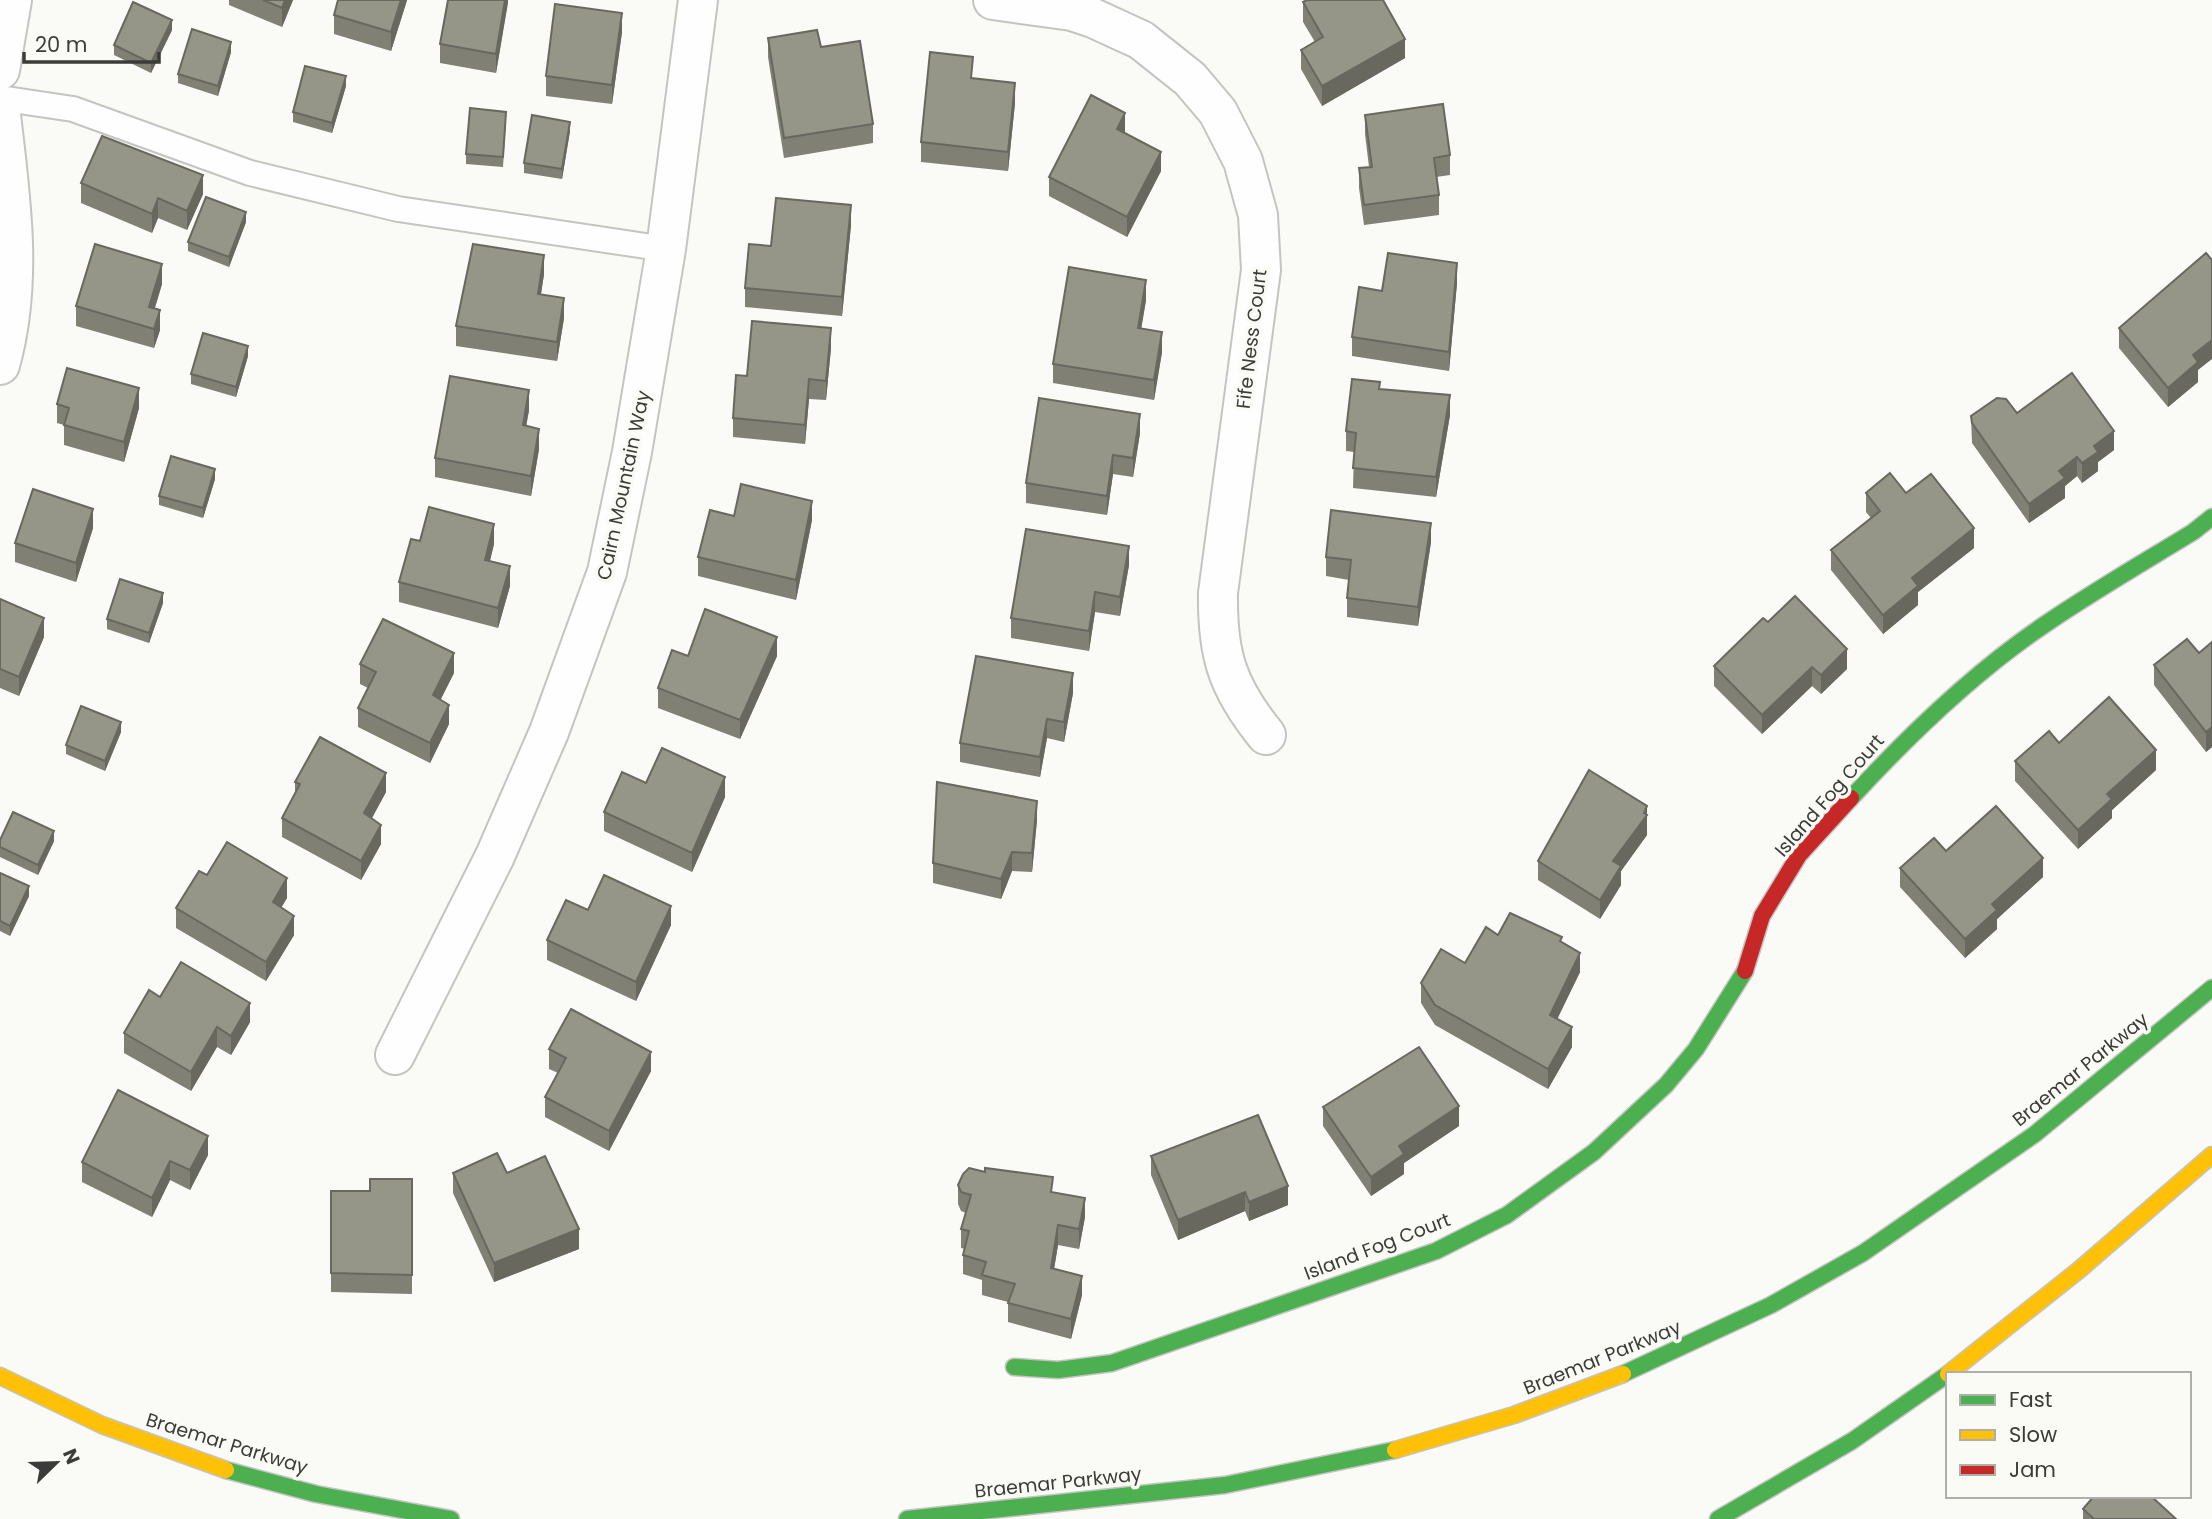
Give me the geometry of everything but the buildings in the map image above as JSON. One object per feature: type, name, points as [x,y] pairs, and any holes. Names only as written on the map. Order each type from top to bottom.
[{"type":"street","points":[[0,70],[12,0]]},
{"type":"street","name":"Cairn Mountain Way","points":[[395,1055],[495,856],[549,732],[607,572],[632,452],[666,249],[698,0]]},
{"type":"street","name":"Fife Ness Court","points":[[993,0],[1072,11],[1141,40],[1190,79],[1218,112],[1243,161],[1258,215],[1261,271],[1218,593],[1217,627],[1226,669],[1244,708],[1266,735]]},
{"type":"street","points":[[0,107],[14,228],[13,285],[0,365]]},
{"type":"street","name":"Island Fog Court","points":[[1014,1367],[1058,1370],[1112,1363],[1436,1251],[1507,1214],[1594,1152],[1666,1086],[1696,1049],[1744,974],[1762,916],[1799,855],[1893,753],[1958,692],[2045,624],[2193,532],[2212,517]]},
{"type":"street","name":"Braemar Parkway","points":[[907,1519],[1225,1485],[1376,1455],[1514,1415],[1645,1365],[1771,1305],[1863,1253],[2035,1134],[2212,988]]},
{"type":"street","points":[[1951,1372],[2079,1270],[2212,1155]]},
{"type":"street","points":[[1718,1519],[1852,1441],[1946,1375]]},
{"type":"street","name":"Braemar Parkway","points":[[0,1376],[50,1402],[163,1449],[279,1485],[451,1519]]},
{"type":"lane","points":[[0,98],[73,109],[250,173],[398,209],[666,249]]},
{"type":"traffic: fast","points":[[1851,798],[1920,728],[1994,662],[2065,611],[2193,532],[2212,517]]},
{"type":"traffic: fast","points":[[1014,1367],[1058,1370],[1112,1363],[1436,1251],[1507,1215],[1594,1152],[1666,1085],[1696,1049],[1745,971]]},
{"type":"traffic: fast","points":[[1623,1374],[1771,1305],[1863,1253],[2035,1134],[2212,988]]},
{"type":"traffic: fast","points":[[1718,1519],[1852,1441],[1946,1375]]},
{"type":"traffic: fast","points":[[907,1519],[1225,1485],[1395,1450]]},
{"type":"traffic: fast","points":[[226,1470],[316,1494],[451,1519]]},
{"type":"traffic: slow","points":[[1951,1372],[2079,1270],[2212,1155]]},
{"type":"traffic: slow","points":[[1395,1450],[1514,1415],[1623,1374]]},
{"type":"traffic: slow","points":[[0,1376],[102,1425],[226,1470]]},
{"type":"traffic: jam","points":[[1745,971],[1762,916],[1799,855],[1851,798]]}]
